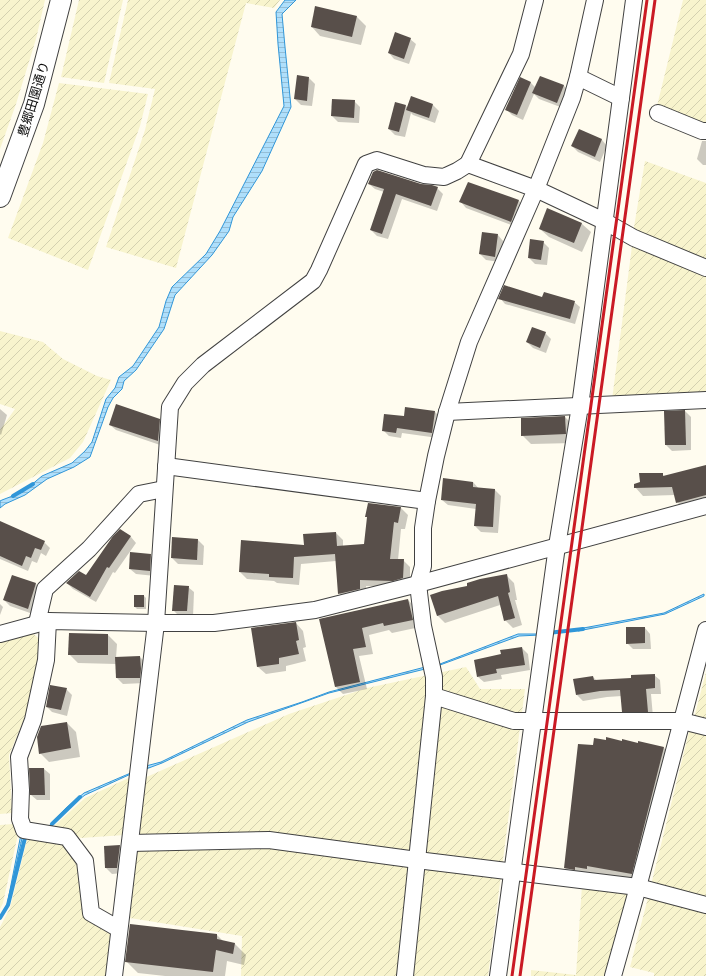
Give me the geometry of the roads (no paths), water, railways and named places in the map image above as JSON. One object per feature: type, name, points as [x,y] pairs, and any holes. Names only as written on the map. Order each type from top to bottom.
[{"type":"street","name":"豊郷田園通り","points":[[0,197],[34,104],[61,0]]},
{"type":"street","points":[[114,976],[156,623],[170,407],[185,383],[203,365],[313,281],[366,164],[377,160],[424,175],[444,177],[468,164],[521,54],[535,0]]},
{"type":"street","points":[[405,976],[434,696],[434,678],[423,626],[418,584],[423,566],[424,528],[427,501],[447,412],[469,342],[536,189],[572,98],[595,0]]},
{"type":"street","points":[[498,976],[557,546],[580,406],[634,0]]},
{"type":"street","points":[[578,77],[622,98]]},
{"type":"street","points":[[658,113],[702,131],[706,131]]},
{"type":"street","points":[[468,164],[536,189],[604,221],[634,238],[706,268]]},
{"type":"street","points":[[447,412],[706,400]]},
{"type":"street","points":[[166,466],[427,501]]},
{"type":"street","points":[[119,929],[91,913],[85,861],[68,837],[24,830],[20,819],[21,790],[19,757],[33,720],[46,660],[43,622],[45,589],[89,549],[139,494],[164,489]]},
{"type":"street","points":[[0,634],[43,622],[214,623],[315,610],[418,584],[706,506]]},
{"type":"street","points":[[613,976],[706,630]]},
{"type":"street","points":[[434,696],[514,721],[682,721],[706,727]]},
{"type":"street","points":[[130,843],[269,840],[638,887],[706,905]]},
{"type":"water","points":[[285,0],[296,0],[282,14],[291,107],[262,171],[233,217],[229,231],[212,255],[175,295],[164,329],[136,370],[124,381],[122,389],[113,398],[108,407],[90,457],[74,467],[47,479],[25,495],[5,504],[0,508],[0,501],[23,492],[42,476],[72,463],[85,451],[92,442],[106,399],[115,388],[119,377],[133,366],[159,327],[166,301],[172,287],[206,254],[220,231],[284,106],[276,12]]},
{"type":"water","points":[[704,594],[704,596],[665,614],[578,631],[578,629],[664,613]]},
{"type":"water","points":[[518,634],[540,635],[519,636],[440,665],[440,664]]},
{"type":"water","points":[[429,666],[429,668],[329,693],[248,722],[162,763],[146,769],[146,766],[161,762],[247,720],[329,692]]},
{"type":"water","points":[[133,772],[85,795],[48,827],[66,808],[84,793]]},
{"type":"water","points":[[21,834],[23,834],[7,906],[0,919],[7,905]]},
{"type":"waterway","points":[[13,496],[33,484]]},
{"type":"waterway","points":[[548,633],[583,629]]},
{"type":"waterway","points":[[52,824],[80,797]]},
{"type":"waterway","points":[[0,918],[8,905],[26,834]]},
{"type":"railway","points":[[512,976],[647,0]]},
{"type":"railway","points":[[520,976],[655,0]]}]
